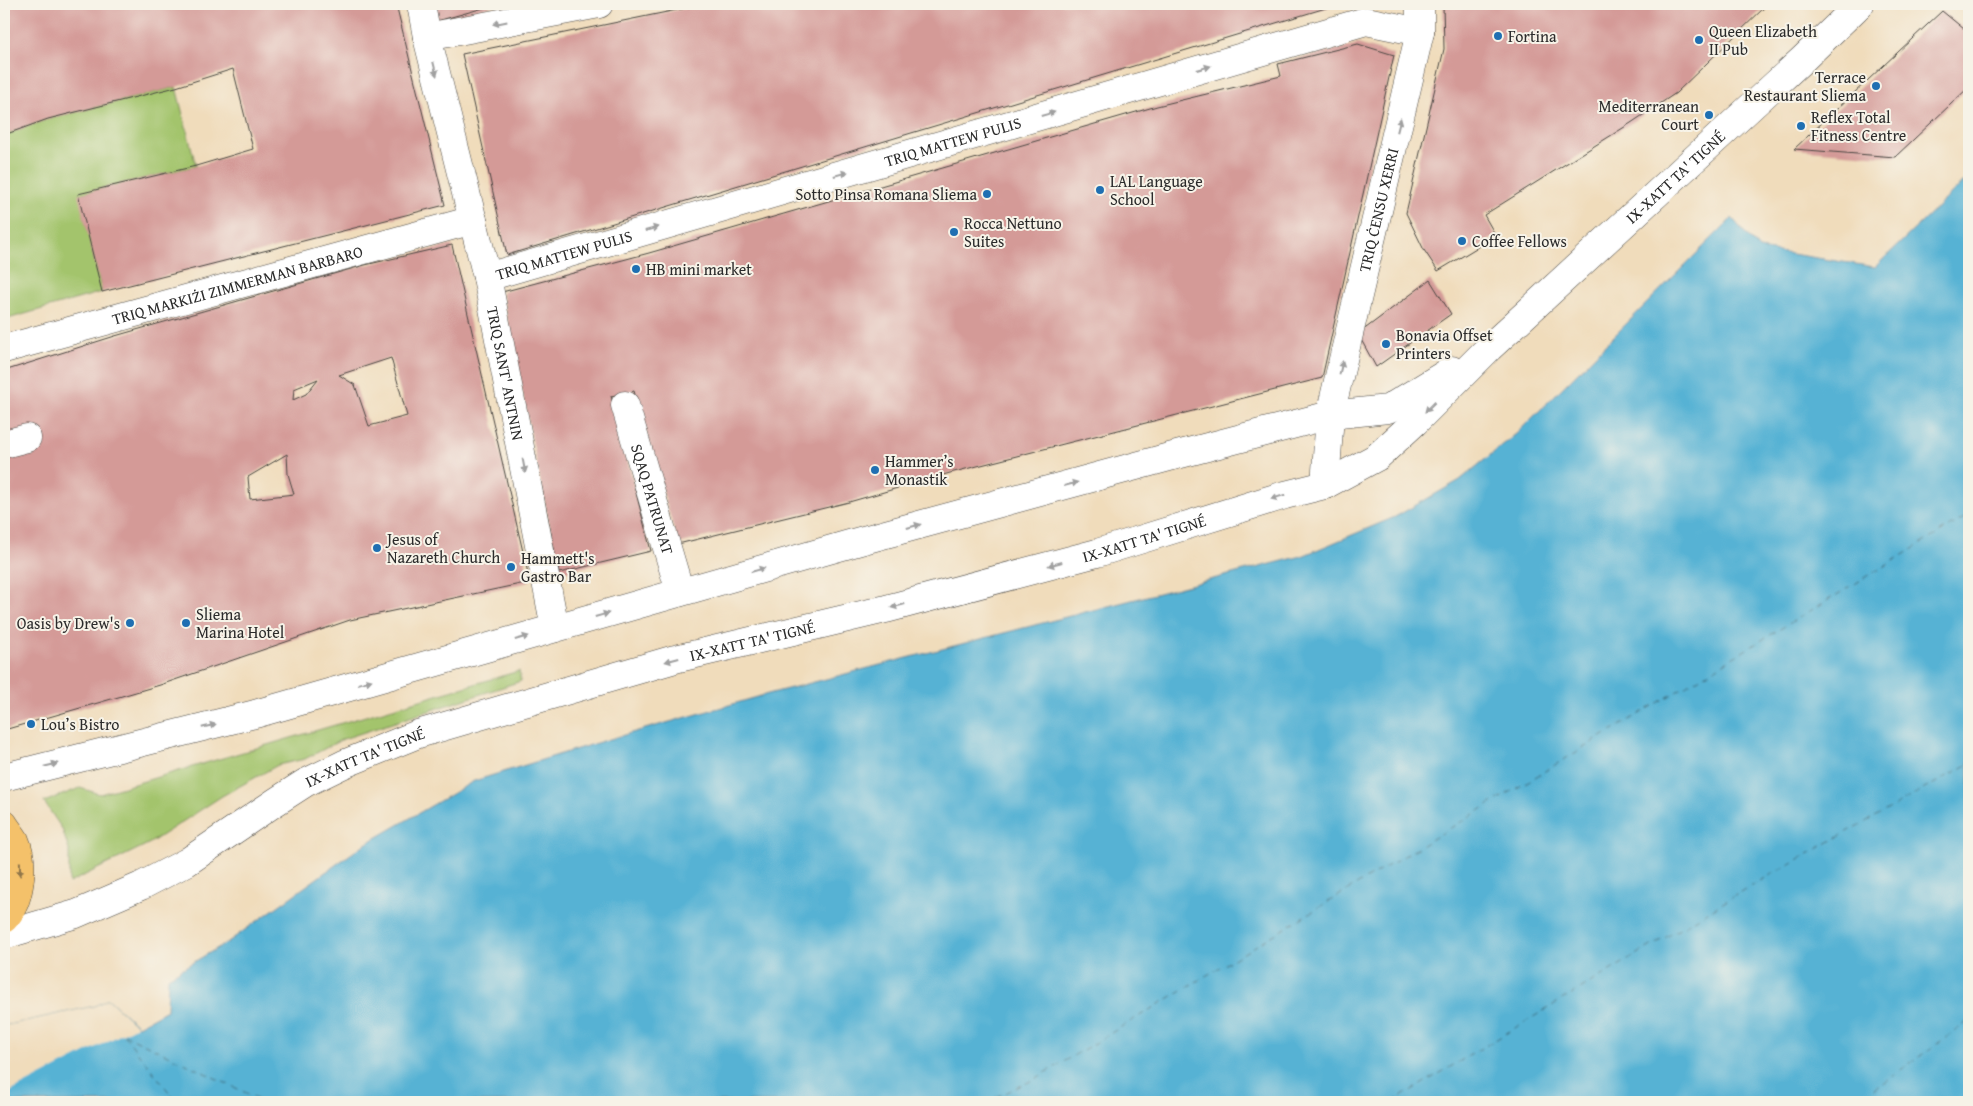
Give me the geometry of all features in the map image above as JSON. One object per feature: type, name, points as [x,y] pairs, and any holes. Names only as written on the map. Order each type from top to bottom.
[{"type":"main road","points":[[4,824],[15,840],[21,866],[18,892],[4,919]]},
{"type":"street","name":"TRIQ SANT' ANTNIN","points":[[421,4],[427,37],[487,277],[555,628]]},
{"type":"street","points":[[427,37],[599,4]]},
{"type":"street","name":"TRIQ ĊENSU XERRI","points":[[1325,485],[1330,415],[1420,32],[1420,4]]},
{"type":"street","name":"IX-XATT TA' TIGNÉ","points":[[4,935],[76,914],[141,886],[187,862],[274,802],[305,784],[344,764],[418,734],[675,660],[886,609],[1097,553],[1285,495],[1325,485],[1376,457],[1416,422],[1489,348],[1803,59],[1860,4]]},
{"type":"street","name":"TRIQ MATTEW PULIS","points":[[487,277],[1366,21],[1420,32]]},
{"type":"street","name":"TRIQ MARKIŻI ZIMMERMAN BARBARO","points":[[4,350],[473,220]]},
{"type":"street","name":"IX-XATT TA' TIGNÉ","points":[[4,777],[255,714],[878,536],[1330,415],[1388,409],[1489,348]]},
{"type":"street","name":"SQAQ PATRUNAT","points":[[625,404],[680,592]]},
{"type":"green space","points":[[176,87],[196,166],[79,194],[102,292],[4,320],[4,135],[48,119]]},
{"type":"green space","points":[[519,671],[521,681],[343,739],[305,759],[278,765],[222,796],[150,843],[69,883],[69,850],[62,829],[44,802],[80,788],[100,794]]},
{"type":"water","points":[[1969,177],[1969,1102],[4,1102],[4,1026],[95,1006],[108,999],[138,1026],[167,1010],[168,977],[228,942],[362,846],[474,781],[603,741],[768,694],[1302,556],[1395,517],[1460,480],[1516,434],[1732,218],[1759,249],[1875,267]]},
{"type":"pier","points":[[108,999],[137,1026],[4,1095],[4,1026],[95,1006]]},
{"type":"building","points":[[4,4],[396,4],[445,205],[102,292],[78,194],[196,166],[253,149],[233,69],[176,87],[48,119],[4,135]]},
{"type":"building","points":[[435,4],[498,4],[437,21]]},
{"type":"building","points":[[706,4],[1339,4],[507,255],[462,54]]},
{"type":"building","points":[[1443,4],[1768,4],[1676,93],[1484,215],[1496,236],[1438,271],[1424,250],[1406,213],[1444,49]]},
{"type":"building","points":[[1942,11],[1964,29],[1969,26],[1969,87],[1895,157],[1794,149]]},
{"type":"building","points":[[1358,44],[1394,55],[1322,378],[950,473],[849,502],[678,544],[634,391],[611,396],[651,551],[559,573],[502,292],[649,253],[1157,106],[1281,76],[1278,64]]},
{"type":"building","points":[[452,245],[530,582],[350,620],[160,685],[4,730],[4,371],[115,336],[365,265]],"holes":[[[391,358],[407,416],[369,426],[355,385],[339,375]],[[318,379],[306,394],[293,400],[294,389]],[[287,454],[288,474],[294,494],[250,499],[248,477]]]},
{"type":"building","points":[[1430,280],[1451,314],[1376,367],[1358,334]]},
{"type":"ferry route","points":[[986,1102],[1035,1079],[1969,515]]},
{"type":"ferry route","points":[[1392,1102],[1751,886],[1969,764]]},
{"type":"ferry route","points":[[1856,1102],[1969,1021]]},
{"type":"ferry route","points":[[124,1034],[265,1102]]},
{"type":"ferry route","points":[[124,1035],[177,1102]]},
{"type":"place","name":"Fortina","points":[[1498,36]]},
{"type":"place","name":"Queen Elizabeth II Pub","points":[[1699,40]]},
{"type":"place","name":"Terrace Restaurant Sliema","points":[[1876,86]]},
{"type":"place","name":"Mediterranean Court","points":[[1709,115]]},
{"type":"place","name":"Reflex Total Fitness Centre","points":[[1801,126]]},
{"type":"place","name":"LAL Language School","points":[[1100,190]]},
{"type":"place","name":"Sotto Pinsa Romana Sliema","points":[[987,194]]},
{"type":"place","name":"Rocca Nettuno Suites","points":[[954,232]]},
{"type":"place","name":"Coffee Fellows","points":[[1462,241]]},
{"type":"place","name":"HB mini market","points":[[636,269]]},
{"type":"place","name":"Bonavia Offset Printers","points":[[1386,344]]},
{"type":"place","name":"Hammer’s Monastik","points":[[875,470]]},
{"type":"place","name":"Jesus of Nazareth Church","points":[[377,548]]},
{"type":"place","name":"Hammett's Gastro Bar","points":[[511,567]]},
{"type":"place","name":"Oasis by Drew's","points":[[130,623]]},
{"type":"place","name":"Sliema Marina Hotel","points":[[186,623]]},
{"type":"place","name":"Lou’s Bistro","points":[[31,724]]}]
